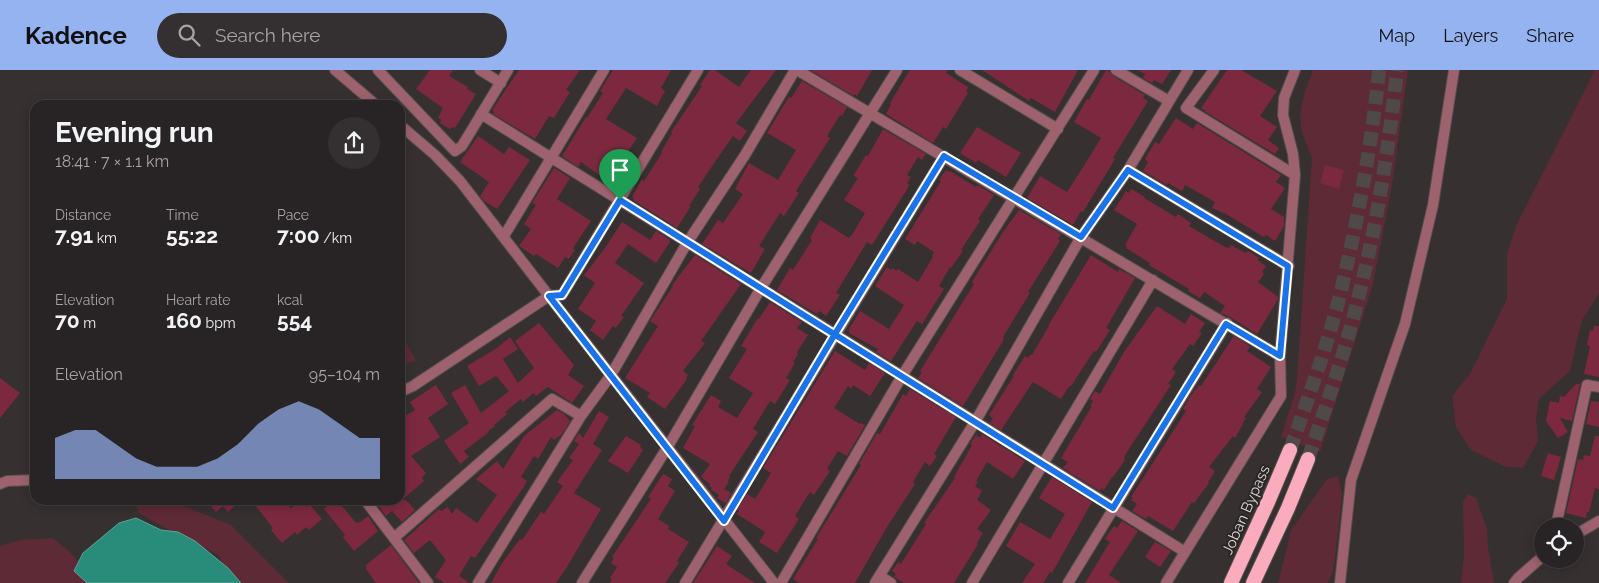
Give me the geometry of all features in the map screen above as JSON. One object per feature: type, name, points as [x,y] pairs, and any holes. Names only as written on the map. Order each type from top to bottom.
[{"type":"highway","name":"Joban Bypass","points":[[1231,583],[1290,450]]},
{"type":"highway","points":[[1260,583],[1308,459]]},
{"type":"highway","points":[[1222,583],[1268,502]]},
{"type":"highway","points":[[1253,583],[1288,508]]},
{"type":"street","points":[[336,70],[370,100]]},
{"type":"street","points":[[378,70],[455,152],[462,146],[508,70]]},
{"type":"street","points":[[480,70],[501,83]]},
{"type":"street","points":[[504,236],[604,70]]},
{"type":"street","points":[[405,390],[549,296],[562,295],[698,70]]},
{"type":"street","points":[[478,583],[581,416],[611,375],[688,242],[745,156],[796,70],[1280,356]]},
{"type":"street","points":[[582,583],[668,448],[761,288],[897,70]]},
{"type":"street","points":[[960,70],[1058,129]]},
{"type":"street","points":[[782,583],[902,376],[1094,70]]},
{"type":"street","points":[[1116,70],[1169,101]]},
{"type":"street","points":[[891,583],[878,579],[974,422],[1081,237],[1128,170],[1188,70]]},
{"type":"street","points":[[1214,70],[1186,108],[1295,175]]},
{"type":"street","points":[[1166,583],[1281,396],[1280,356],[1295,175],[1293,154],[1283,115],[1284,98],[1295,70]]},
{"type":"street","points":[[1340,583],[1351,480],[1405,324],[1433,205],[1454,70]]},
{"type":"street","points":[[481,114],[1185,552]]},
{"type":"street","points":[[405,129],[435,155],[460,181],[774,583]]},
{"type":"street","points":[[685,583],[944,156]]},
{"type":"street","points":[[1128,170],[1288,266]]},
{"type":"street","points":[[972,583],[1153,280]]},
{"type":"street","points":[[1068,583],[1226,324]]},
{"type":"street","points":[[1558,518],[1587,385],[1599,387]]},
{"type":"street","points":[[394,538],[552,399],[581,416]]},
{"type":"street","points":[[0,484],[7,481],[30,480]]},
{"type":"street","points":[[369,505],[428,583]]},
{"type":"street","points":[[1584,530],[1599,521]]},
{"type":"street","points":[[1514,583],[1534,564]]},
{"type":"shaded area","points":[[1313,70],[1408,70],[1392,185],[1373,284],[1320,452],[1281,437],[1295,393],[1297,378],[1312,157],[1306,144],[1300,114],[1304,94]]},
{"type":"shaded area","points":[[1595,70],[1599,70],[1599,294],[1582,320],[1570,371],[1539,399],[1536,420],[1538,441],[1523,468],[1506,467],[1471,450],[1456,427],[1452,396],[1470,374],[1507,299],[1507,254],[1516,226]]},
{"type":"shaded area","points":[[405,341],[416,361],[405,364]]},
{"type":"shaded area","points":[[1338,476],[1342,493],[1340,516],[1333,572],[1328,583],[1278,583],[1291,530],[1327,479]]},
{"type":"shaded area","points":[[1468,494],[1476,498],[1487,529],[1494,583],[1461,583],[1464,556],[1463,502]]},
{"type":"shaded area","points":[[137,505],[181,505],[231,525],[289,583],[230,583],[219,555],[188,541],[139,513]]},
{"type":"shaded area","points":[[136,518],[161,530],[178,532],[195,541],[228,568],[241,583],[87,583],[74,571],[83,553],[119,523]]},
{"type":"shaded area","points":[[53,538],[71,553],[89,575],[123,583],[0,583],[0,546],[20,540]]},
{"type":"building","points":[[430,70],[453,70],[449,76],[476,94],[455,128],[452,127],[450,129],[440,123],[441,120],[438,118],[443,108],[416,89]]},
{"type":"building","points":[[519,70],[580,70],[566,90],[570,92],[554,118],[549,116],[535,139],[493,114],[492,110]]},
{"type":"building","points":[[613,70],[671,70],[661,88],[665,91],[657,106],[626,88],[606,119],[637,138],[610,183],[581,162],[578,167],[562,156],[603,93],[600,91]]},
{"type":"building","points":[[710,70],[715,70],[739,87],[751,70],[776,70],[736,123],[747,131],[740,141],[733,136],[698,187],[700,189],[677,228],[633,200],[634,198],[632,197],[642,179],[644,181],[662,153],[671,132],[702,86],[700,85]]},
{"type":"building","points":[[810,70],[872,70],[857,96],[854,94],[854,96]]},
{"type":"building","points":[[910,70],[948,70],[946,73],[968,87],[966,91],[968,93],[946,129],[943,127],[933,143],[886,114],[890,103]]},
{"type":"building","points":[[982,70],[1078,70],[1055,112],[1031,98],[1029,101]]},
{"type":"building","points":[[1106,70],[1145,95],[1143,98],[1148,101],[1083,212],[1081,211],[1073,225],[1027,198],[1040,176],[1067,192],[1085,164],[1101,138],[1074,122]]},
{"type":"building","points":[[1138,70],[1171,70],[1162,84],[1154,80],[1152,83],[1143,78],[1145,74]]},
{"type":"building","points":[[1227,70],[1241,70],[1277,91],[1260,116],[1277,127],[1268,140],[1279,148],[1275,154],[1201,108]]},
{"type":"building","points":[[802,81],[847,107],[827,136],[830,138],[796,191],[799,193],[784,216],[780,213],[759,246],[765,249],[751,273],[702,244],[718,220],[723,223],[743,194],[735,189],[749,163],[778,180],[796,150],[767,133],[789,97],[791,98]]},
{"type":"building","points":[[1176,118],[1193,129],[1197,123],[1281,175],[1276,182],[1285,188],[1271,209],[1284,217],[1284,226],[1275,241],[1266,235],[1264,237],[1226,214],[1212,208],[1215,202],[1185,185],[1182,191],[1168,183],[1167,185],[1143,171],[1148,162],[1145,159],[1155,142],[1159,144]]},
{"type":"building","points":[[977,127],[1021,153],[1006,177],[978,160],[976,163],[960,153]]},
{"type":"building","points":[[883,129],[926,154],[922,160],[918,157],[907,175],[911,177],[907,183],[909,185],[906,191],[872,245],[867,242],[836,293],[840,295],[826,316],[819,311],[817,314],[777,290],[790,268],[793,270],[812,240],[810,238],[820,220],[849,238],[852,235],[865,213],[844,200],[858,178],[854,176],[855,173],[866,155],[868,156]]},
{"type":"building","points":[[478,136],[504,154],[509,147],[530,160],[497,209],[484,201],[480,196],[489,182],[460,162]]},
{"type":"building","points":[[1325,165],[1344,170],[1339,189],[1320,183]]},
{"type":"building","points":[[554,168],[570,178],[557,199],[591,221],[575,245],[573,249],[575,250],[569,259],[565,257],[558,268],[519,246],[531,229],[524,224],[536,205],[532,203]]},
{"type":"building","points":[[946,170],[994,195],[978,219],[980,221],[961,250],[963,251],[950,267],[939,286],[944,289],[922,324],[917,321],[891,361],[876,352],[878,349],[849,333],[849,329],[860,311],[889,329],[904,305],[875,286],[887,267],[891,270],[892,268],[897,271],[898,269],[918,282],[934,252],[917,241],[915,245],[905,239]]},
{"type":"building","points":[[1131,189],[1176,217],[1178,214],[1191,223],[1189,226],[1225,247],[1229,248],[1231,245],[1246,253],[1248,251],[1259,258],[1257,260],[1266,266],[1262,272],[1264,274],[1258,282],[1278,297],[1278,299],[1257,334],[1220,313],[1225,306],[1204,292],[1200,298],[1126,248],[1127,246],[1125,245],[1137,224],[1114,210],[1126,191],[1129,193]]},
{"type":"building","points":[[1019,210],[1061,234],[1058,239],[1060,241],[1028,292],[1030,293],[1004,335],[1003,341],[963,406],[918,378],[922,372],[920,371],[974,284],[972,282]]},
{"type":"building","points":[[622,222],[650,240],[656,231],[669,239],[670,242],[656,263],[628,244],[615,263],[644,283],[621,316],[624,317],[616,328],[613,326],[603,340],[590,330],[596,321],[578,309],[595,283],[584,275]]},
{"type":"building","points":[[695,255],[741,284],[701,341],[705,343],[683,371],[688,375],[687,379],[665,409],[647,397],[650,393],[625,378],[658,326],[650,321],[672,285]]},
{"type":"building","points":[[1091,255],[1118,272],[1119,269],[1135,278],[1106,328],[1110,330],[1061,399],[1033,382],[1001,430],[990,423],[993,418],[989,415],[1025,356],[1028,358],[1032,355]]},
{"type":"building","points":[[770,302],[802,322],[797,328],[808,335],[797,352],[798,354],[793,362],[795,363],[786,378],[790,380],[775,404],[770,401],[753,429],[758,432],[729,476],[729,482],[724,489],[731,493],[726,503],[717,498],[719,495],[711,490],[710,484],[701,477],[710,464],[683,448],[695,426],[692,425],[711,395],[721,401],[718,407],[737,418],[753,393],[729,378],[747,349],[741,346]]},
{"type":"building","points":[[1157,306],[1185,324],[1191,314],[1205,323],[1199,332],[1202,333],[1193,346],[1190,344],[1172,369],[1176,372],[1168,384],[1171,385],[1125,455],[1125,460],[1104,490],[1101,488],[1100,491],[1063,468],[1068,462],[1061,458],[1092,406],[1090,406],[1093,401],[1090,399],[1095,391],[1100,394],[1124,352]]},
{"type":"building","points":[[539,323],[574,365],[568,375],[584,386],[572,403],[548,387],[536,396],[533,393],[523,402],[521,399],[505,412],[507,414],[489,432],[464,451],[469,457],[460,464],[444,441],[469,423],[451,393],[465,385],[481,413],[509,391],[496,376],[479,386],[467,366],[497,348],[510,337],[518,349],[503,359],[518,383],[534,368],[515,341]]},
{"type":"building","points":[[1594,326],[1599,326],[1599,377],[1584,374],[1590,346],[1587,345],[1590,330],[1593,331]]},
{"type":"building","points":[[1234,336],[1250,346],[1247,351],[1271,367],[1257,389],[1262,392],[1244,417],[1246,418],[1235,438],[1233,436],[1209,467],[1215,471],[1209,483],[1194,503],[1192,502],[1173,531],[1148,516],[1146,519],[1132,511],[1137,504],[1131,500],[1133,498],[1131,497],[1186,411],[1183,409],[1190,397],[1199,385],[1201,386]]},
{"type":"building","points":[[835,351],[865,370],[869,363],[885,373],[870,396],[853,385],[851,389],[848,386],[834,408],[860,424],[865,425],[847,456],[838,451],[827,469],[830,471],[814,495],[810,492],[795,516],[799,519],[777,553],[759,542],[765,532],[737,514],[739,511],[737,510],[747,494],[755,499],[771,473],[763,468]]},
{"type":"building","points":[[0,378],[20,393],[0,418]]},
{"type":"building","points":[[1576,384],[1580,384],[1572,421],[1560,418],[1568,432],[1558,438],[1546,421],[1550,401],[1559,403],[1560,396],[1564,397]]},
{"type":"building","points":[[436,385],[448,404],[428,418],[440,437],[411,456],[426,473],[422,478],[424,481],[405,497],[405,416],[415,410],[410,402]]},
{"type":"building","points":[[910,389],[956,417],[934,454],[937,456],[930,466],[925,462],[913,482],[915,484],[887,527],[855,583],[799,583],[793,579],[818,539],[816,538],[861,465],[859,464],[877,433],[880,434],[903,394],[906,396]]},
{"type":"building","points":[[1591,401],[1599,402],[1599,427],[1586,424]]},
{"type":"building","points":[[557,410],[570,421],[562,434],[554,440],[551,437],[538,459],[534,456],[521,477],[527,481],[523,488],[475,558],[471,556],[459,576],[470,583],[445,583],[435,577],[446,560],[430,540],[414,553],[404,540],[439,509],[441,511],[448,507],[452,514],[456,508],[477,523],[497,495],[476,479],[497,461],[503,469],[524,436]]},
{"type":"building","points":[[599,411],[609,417],[593,444],[602,450],[574,493],[601,509],[567,567],[556,583],[491,583],[502,563],[520,539],[522,540],[541,512],[544,514],[563,486],[557,482],[573,460],[569,458],[579,444],[574,441],[579,433],[583,438]]},
{"type":"building","points":[[982,434],[1025,461],[1013,479],[987,462],[975,486],[982,491],[977,500],[991,510],[977,529],[983,533],[954,583],[904,583],[894,577],[896,574],[892,571],[898,562],[901,564],[926,524],[924,523],[955,478],[972,445],[970,444],[976,435],[980,438]]},
{"type":"building","points":[[626,436],[641,445],[640,447],[643,450],[628,473],[608,461]]},
{"type":"building","points":[[1595,436],[1599,436],[1599,489],[1595,488],[1586,518],[1566,513],[1578,459],[1583,460],[1584,455],[1590,456]]},
{"type":"building","points":[[1548,453],[1561,457],[1554,480],[1541,476]]},
{"type":"building","points":[[663,474],[672,479],[668,486],[675,491],[658,519],[669,526],[668,529],[689,542],[677,561],[679,563],[665,583],[610,583],[612,579],[610,578],[617,567],[611,563],[614,558],[612,557],[651,499],[648,497]]},
{"type":"building","points":[[1052,477],[1092,502],[1052,573],[1050,572],[1043,583],[1022,583],[1035,564],[1006,546],[1020,522],[1050,539],[1065,514],[1039,498]]},
{"type":"building","points":[[406,500],[415,510],[402,522],[392,511],[386,516],[378,505],[405,505]]},
{"type":"building","points":[[210,505],[236,505],[228,512],[223,506],[216,512]]},
{"type":"building","points":[[255,505],[289,505],[290,509],[295,505],[305,505],[307,507],[310,505],[322,519],[309,530],[306,527],[297,535],[295,532],[282,543],[271,530],[273,528]]},
{"type":"building","points":[[329,505],[341,505],[356,523],[359,523],[368,516],[378,531],[354,551],[343,537],[345,535],[324,509]]},
{"type":"building","points":[[1122,521],[1138,531],[1109,575],[1121,583],[1085,583],[1110,542],[1105,539],[1114,526],[1117,528]]},
{"type":"building","points":[[1155,542],[1171,551],[1160,567],[1145,557]]},
{"type":"building","points":[[391,545],[419,583],[376,583],[366,569],[366,565]]},
{"type":"building","points":[[717,546],[732,556],[726,564],[755,583],[693,583]]},
{"type":"tunnel","points":[[1290,450],[1324,351],[1341,291],[1364,181],[1379,70]]},
{"type":"tunnel","points":[[1308,459],[1341,359],[1365,271],[1382,185],[1397,70]]},
{"type":"route","points":[[620,200],[562,295],[549,296],[724,521],[835,334],[944,156],[1081,237],[1128,170],[1288,266],[1280,356],[1226,324],[1113,508],[835,334],[688,242],[620,200]]}]
